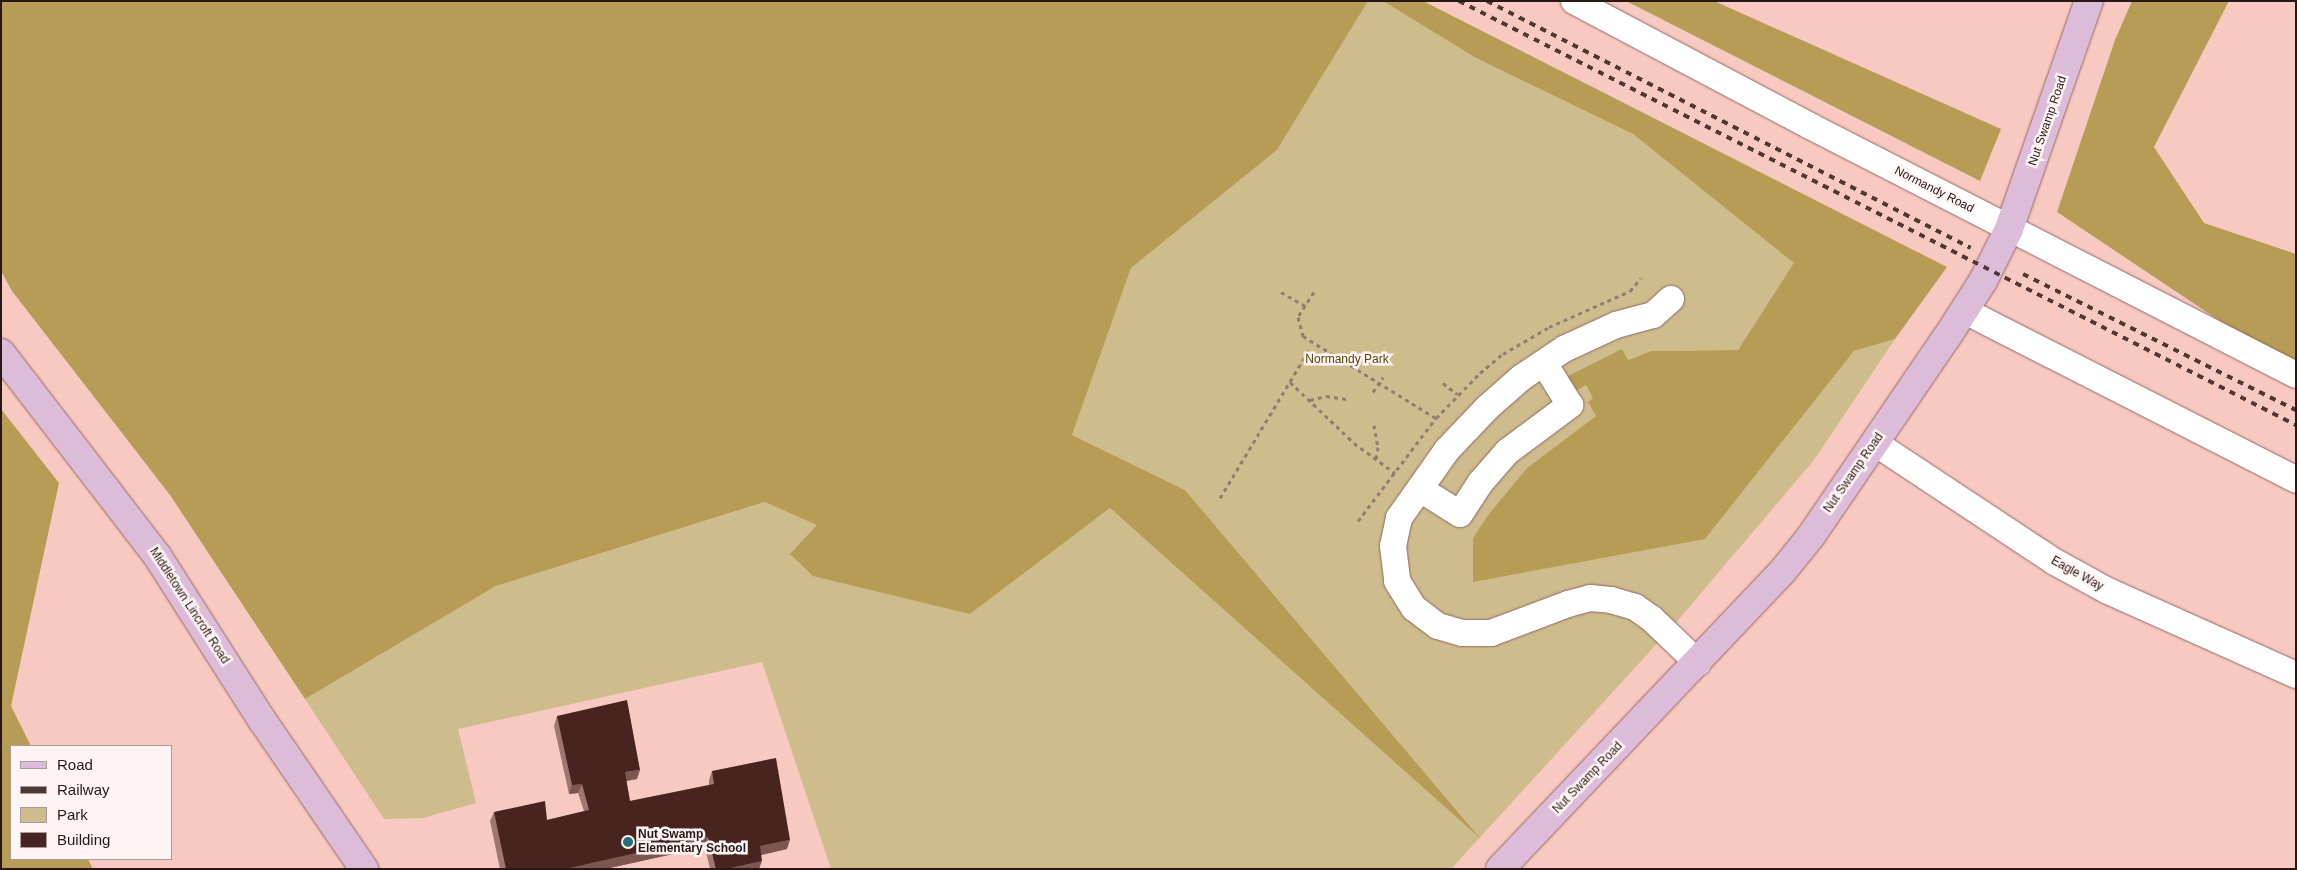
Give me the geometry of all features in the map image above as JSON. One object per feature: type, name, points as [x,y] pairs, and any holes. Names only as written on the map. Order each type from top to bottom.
[{"type":"main road","name":"Nut Swamp Road","points":[[1500,869],[1698,663],[1788,565],[1875,443],[1965,311],[2009,229],[2089,1]]},
{"type":"main road","name":"Middletown Lincroft Road","points":[[1,353],[158,557],[262,720],[364,869]]},
{"type":"street","name":"Normandy Road","points":[[1574,1],[2009,229],[2296,375]]},
{"type":"street","points":[[1671,299],[1653,315],[1616,325],[1564,349],[1487,408],[1447,450],[1399,518],[1393,546],[1397,581],[1414,608],[1438,626],[1462,633],[1491,633],[1568,604],[1590,598],[1611,600],[1635,607],[1651,618],[1698,663]]},
{"type":"street","points":[[1965,311],[2296,480]]},
{"type":"street","points":[[1420,489],[1460,514],[1481,482],[1507,452],[1570,405],[1544,363]]},
{"type":"street","name":"Eagle Way","points":[[1875,443],[2055,562],[2108,591],[2296,675]]},
{"type":"path","points":[[1281,292],[1305,306]]},
{"type":"path","points":[[1314,292],[1298,317],[1303,336],[1436,418]]},
{"type":"path","points":[[1220,498],[1309,350]]},
{"type":"path","points":[[1373,392],[1383,377]]},
{"type":"path","points":[[1290,382],[1376,460],[1395,473]]},
{"type":"path","points":[[1443,383],[1457,394]]},
{"type":"path","points":[[1310,400],[1326,396],[1347,399]]},
{"type":"path","points":[[1374,425],[1378,446],[1376,460]]},
{"type":"green space","name":"Normandy Park","points":[[1368,1],[1383,1],[1476,58],[1633,134],[1795,263],[1738,350],[1651,351],[1627,360],[1622,349],[1586,385],[1594,398],[1588,402],[1596,416],[1527,468],[1473,538],[1705,539],[1854,351],[1895,339],[1814,460],[1674,625],[1451,869],[831,869],[762,662],[458,729],[476,803],[423,818],[384,819],[305,699],[496,586],[766,502],[818,525],[970,614],[1110,508],[1478,835],[1185,490],[1072,435],[1131,268],[1277,150]]},
{"type":"shaded area","points":[[1,1],[1368,1],[1277,150],[1131,268],[1072,435],[1185,490],[1481,839],[1110,508],[970,614],[813,576],[790,554],[817,525],[765,502],[496,586],[305,699],[170,495],[12,291],[1,271]]},
{"type":"shaded area","points":[[1383,1],[1423,1],[1947,267],[1895,339],[1854,351],[1705,539],[1473,582],[1473,538],[1489,514],[1527,468],[1596,416],[1588,402],[1593,398],[1586,385],[1577,390],[1568,376],[1622,349],[1628,360],[1651,351],[1738,350],[1794,263],[1633,134],[1476,58]]},
{"type":"shaded area","points":[[1626,1],[1714,1],[2001,129],[1980,181]]},
{"type":"shaded area","points":[[2132,1],[2229,1],[2154,147],[2204,223],[2296,254],[2296,360],[2235,331],[2057,212],[2115,40]]},
{"type":"shaded area","points":[[1,409],[59,483],[11,706],[30,745],[10,745],[10,860],[88,860],[93,869],[1,869]]},
{"type":"building","name":"Nut Swamp Elementary School","points":[[627,700],[640,770],[625,772],[630,801],[714,784],[712,771],[776,758],[790,840],[760,846],[762,861],[726,869],[716,869],[708,837],[565,869],[506,869],[494,812],[545,801],[547,820],[589,810],[582,784],[572,785],[557,716]]},
{"type":"railway","points":[[1459,1],[2296,425]]},
{"type":"railway","points":[[1487,1],[1971,248]]},
{"type":"railway","points":[[2023,274],[2296,410]]},
{"type":"place","name":"Nut Swamp Elementary School","points":[[628,842]]}]
